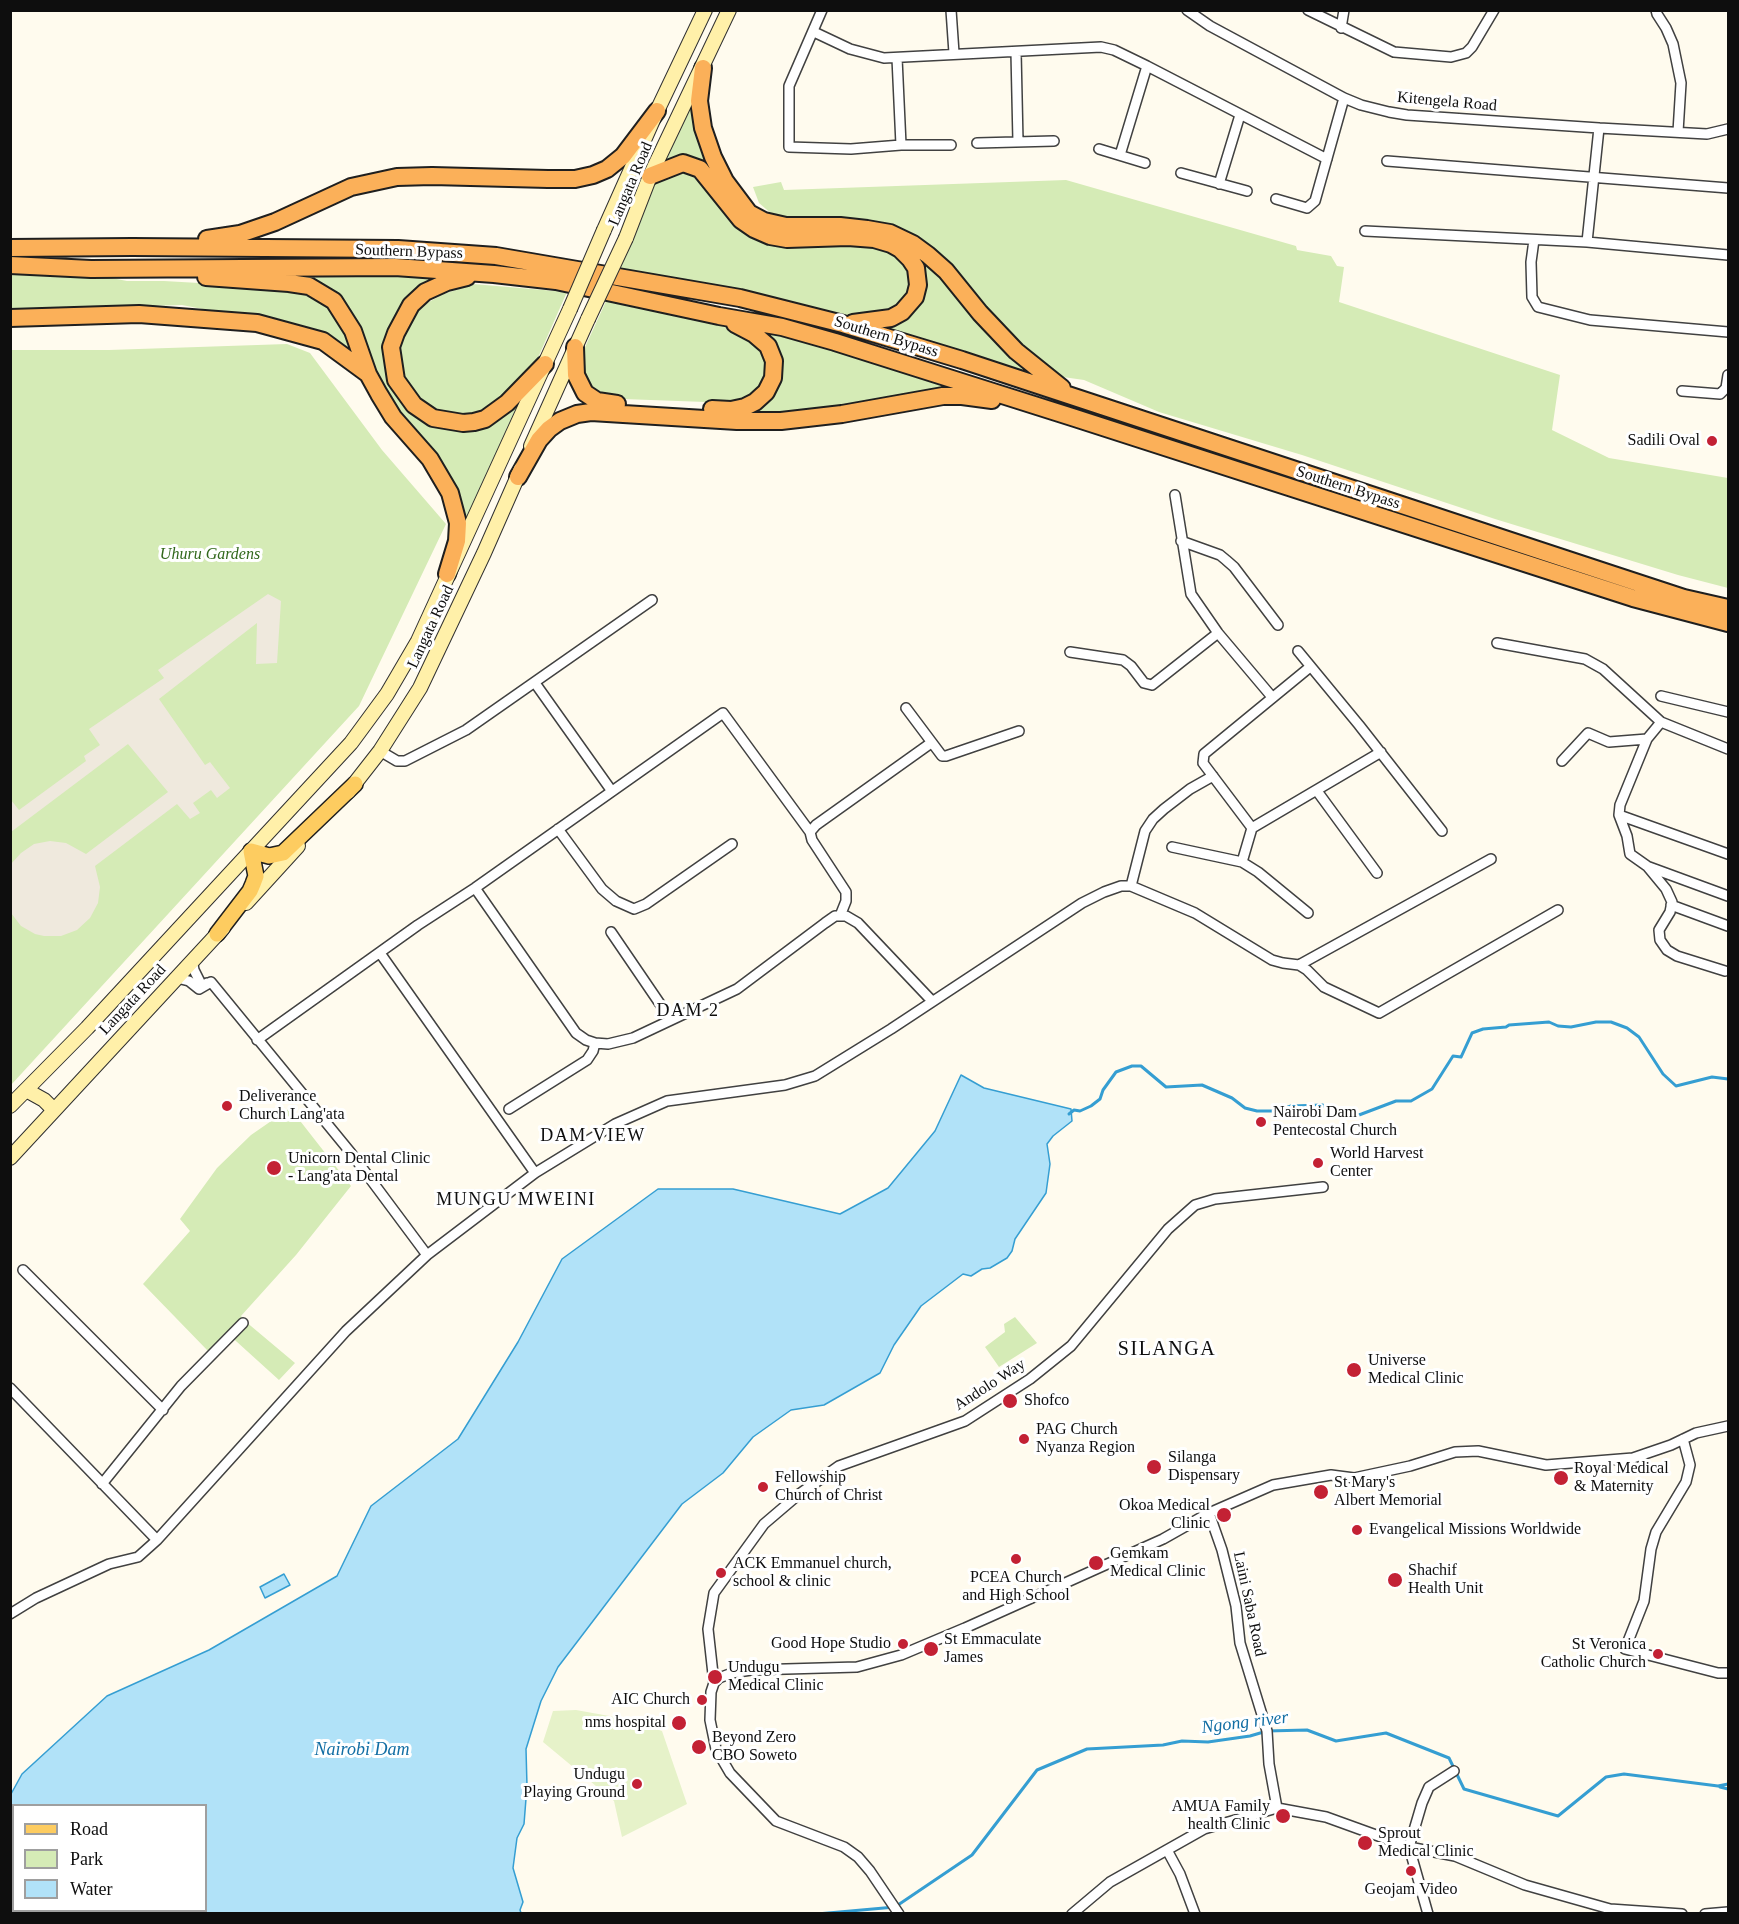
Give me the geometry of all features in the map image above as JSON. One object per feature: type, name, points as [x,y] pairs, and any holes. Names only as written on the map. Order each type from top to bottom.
[{"type":"highway","points":[[703,68],[699,101],[705,135],[724,181],[749,213],[764,221],[786,226],[840,226],[890,233],[913,244],[946,271],[980,313],[1016,351],[1035,368],[1076,397]]},
{"type":"highway","points":[[132,246],[240,234],[275,222],[351,187],[397,177],[548,179],[585,177],[607,169],[623,156],[657,111]]},
{"type":"highway","points":[[650,176],[683,163],[700,169],[741,220],[770,236],[788,239],[848,237],[874,239],[900,249],[916,268],[918,279],[915,297],[909,305],[891,318],[843,324]]},
{"type":"highway","name":"Southern Bypass","points":[[10,248],[132,246],[398,249],[496,256],[740,298],[843,324],[1076,397],[1684,598],[1728,608]]},
{"type":"highway","name":"Southern Bypass","points":[[10,265],[91,269],[395,267],[494,274],[556,280],[719,316],[782,327],[1076,417],[1633,598],[1728,623]]},
{"type":"highway","points":[[91,269],[125,274],[289,283],[309,286],[334,301],[353,331],[372,381],[393,417],[430,459],[450,493],[458,523],[457,541],[447,574]]},
{"type":"highway","points":[[494,274],[447,282],[425,292],[407,310],[391,347],[396,380],[410,399],[423,412],[434,418],[463,423],[474,422],[484,419],[507,403],[545,364]]},
{"type":"highway","points":[[10,318],[139,314],[257,323],[323,341],[372,381],[410,399]]},
{"type":"highway","points":[[574,347],[576,375],[579,383],[585,393],[597,401],[720,410],[746,407],[762,396],[770,386],[774,373],[774,361],[768,346],[762,340],[719,316]]},
{"type":"highway","points":[[518,477],[539,440],[549,429],[560,421],[591,412],[737,421],[781,421],[842,414],[943,396],[962,396],[991,399],[1076,417]]},
{"type":"main road","name":"Langata Road","points":[[10,1106],[87,1028],[351,743],[387,694],[418,640],[570,309],[657,111],[705,10]]},
{"type":"main road","name":"Langata Road","points":[[10,1158],[355,784],[380,751],[420,688],[518,477],[574,347],[626,238],[650,176],[729,10]]},
{"type":"main road","points":[[217,934],[253,884],[256,876],[251,851],[269,856],[283,853],[355,784]]},
{"type":"main road","points":[[26,1090],[44,1100],[54,1110]]},
{"type":"street","points":[[822,10],[789,86],[789,147],[851,149],[901,145],[951,145]]},
{"type":"street","points":[[951,10],[954,53]]},
{"type":"street","name":"Kitengela Road","points":[[1187,10],[1220,32],[1361,105],[1407,115],[1599,128],[1707,134],[1728,129]]},
{"type":"street","points":[[1308,10],[1394,52],[1451,57],[1466,53],[1472,47],[1494,10]]},
{"type":"street","points":[[1341,28],[1344,10]]},
{"type":"street","points":[[1656,10],[1672,44],[1681,83],[1678,132]]},
{"type":"street","points":[[814,32],[861,53],[884,58],[1101,47],[1114,50],[1327,159]]},
{"type":"street","points":[[1016,52],[1018,142]]},
{"type":"street","points":[[897,58],[901,145]]},
{"type":"street","points":[[1120,155],[1147,66]]},
{"type":"street","points":[[1276,199],[1304,207],[1310,206],[1317,197],[1344,98]]},
{"type":"street","points":[[1218,183],[1240,115]]},
{"type":"street","points":[[1587,242],[1599,128]]},
{"type":"street","points":[[977,143],[1053,141]]},
{"type":"street","points":[[1099,149],[1145,164]]},
{"type":"street","points":[[1387,161],[1728,188]]},
{"type":"street","points":[[1181,173],[1247,192]]},
{"type":"street","points":[[1365,231],[1587,242],[1728,255]]},
{"type":"street","points":[[1534,240],[1531,262],[1532,297],[1538,307],[1590,320],[1728,332]]},
{"type":"street","points":[[1682,391],[1720,394],[1726,388],[1728,375]]},
{"type":"street","points":[[1175,495],[1191,594],[1218,633],[1272,697]]},
{"type":"street","points":[[1181,541],[1220,555],[1226,560],[1234,567],[1278,625]]},
{"type":"street","points":[[380,751],[397,761],[411,758],[466,730],[652,600]]},
{"type":"street","points":[[1070,652],[1123,660],[1144,683],[1152,685],[1218,633]]},
{"type":"street","points":[[1497,643],[1585,658],[1603,669],[1661,722],[1728,749]]},
{"type":"street","points":[[1298,651],[1442,831]]},
{"type":"street","points":[[1252,828],[1203,763],[1206,750],[1310,667]]},
{"type":"street","points":[[535,683],[611,790]]},
{"type":"street","points":[[1661,696],[1728,712]]},
{"type":"street","points":[[906,708],[939,754],[946,756],[1019,731]]},
{"type":"street","points":[[257,1040],[723,713],[810,832],[812,840],[846,891],[846,901],[840,915]]},
{"type":"street","points":[[1661,722],[1647,739],[1620,805],[1619,814],[1630,855],[1647,867],[1666,889],[1672,902],[1670,912],[1659,930],[1660,940],[1667,950],[1685,959],[1725,971]]},
{"type":"street","points":[[1562,761],[1588,734],[1609,742],[1647,739]]},
{"type":"street","points":[[810,832],[835,811],[931,743]]},
{"type":"street","points":[[1242,862],[1252,828],[1380,752]]},
{"type":"street","points":[[1131,886],[1145,831],[1153,819],[1190,789],[1212,776]]},
{"type":"street","points":[[1317,791],[1377,873]]},
{"type":"street","points":[[1619,814],[1728,854]]},
{"type":"street","points":[[558,829],[602,889],[616,902],[634,909],[646,904],[732,844]]},
{"type":"street","points":[[1172,847],[1242,862],[1258,872],[1308,913]]},
{"type":"street","points":[[1299,965],[1491,859]]},
{"type":"street","points":[[1647,867],[1728,896]]},
{"type":"street","points":[[10,1614],[36,1598],[109,1564],[138,1557],[157,1540],[346,1331],[427,1255],[535,1173],[615,1124],[667,1101],[785,1085],[815,1076],[1082,903],[1111,889],[1131,886],[1195,914],[1272,960],[1299,965],[1324,987],[1379,1013],[1558,910]]},
{"type":"street","points":[[475,888],[576,1033],[595,1043],[608,1044],[633,1038],[737,989],[825,923],[840,915],[858,923],[932,1001]]},
{"type":"street","points":[[1671,905],[1728,926]]},
{"type":"street","points":[[611,932],[671,1020]]},
{"type":"street","points":[[380,953],[535,1173]]},
{"type":"street","points":[[192,960],[202,986],[211,982]]},
{"type":"street","points":[[177,978],[189,981],[199,989],[211,982]]},
{"type":"street","points":[[211,982],[351,1153],[427,1255]]},
{"type":"street","points":[[509,1110],[587,1060],[595,1043]]},
{"type":"street","name":"Andolo Way","points":[[899,1913],[870,1870],[858,1857],[844,1847],[776,1821],[730,1773],[716,1749],[709,1703],[714,1683],[708,1629],[714,1593],[764,1524],[798,1495],[839,1466],[965,1421],[1030,1379],[1071,1346],[1168,1229],[1195,1205],[1215,1199],[1323,1187]]},
{"type":"street","points":[[23,1270],[163,1410]]},
{"type":"street","points":[[102,1484],[181,1386],[243,1323]]},
{"type":"street","points":[[10,1388],[157,1540]]},
{"type":"street","points":[[714,1683],[725,1675],[739,1672],[857,1667],[901,1655],[1163,1539],[1209,1513],[1273,1485],[1322,1476],[1354,1478],[1410,1466],[1455,1452],[1478,1451],[1546,1465],[1634,1458],[1696,1433],[1728,1426]]},
{"type":"street","points":[[1683,1438],[1690,1465],[1686,1482],[1656,1532],[1651,1549],[1644,1601],[1625,1649],[1718,1673],[1728,1673]]},
{"type":"street","name":"Laini Saba Road","points":[[1209,1513],[1222,1550],[1236,1606],[1240,1643],[1267,1731],[1269,1764],[1277,1808]]},
{"type":"street","points":[[1428,1914],[1409,1847],[1429,1787],[1451,1772]]},
{"type":"street","points":[[1072,1914],[1110,1882],[1204,1829],[1277,1808],[1326,1817],[1409,1847],[1455,1856],[1525,1885],[1610,1909],[1682,1914]]},
{"type":"street","points":[[1167,1850],[1180,1874],[1195,1914]]},
{"type":"street","points":[[1705,1914],[1728,1912]]},
{"type":"green space","points":[[696,90],[708,163],[690,157],[662,165]]},
{"type":"green space","points":[[683,168],[696,174],[728,214],[895,252],[907,266],[913,284],[907,301],[893,312],[875,316],[845,316],[617,270],[653,183]]},
{"type":"green space","points":[[1066,180],[1296,246],[1297,250],[1331,256],[1337,266],[1344,267],[1339,302],[1560,375],[1552,430],[1609,458],[1728,478],[1728,588],[1495,519],[1302,455],[1159,412],[1084,380],[1063,377],[1026,348],[906,233],[882,223],[856,220],[790,219],[773,215],[759,203],[753,187],[781,182],[784,190]]},
{"type":"green space","points":[[903,245],[929,265],[1054,387],[875,325],[895,322],[913,312],[924,295]]},
{"type":"green space","points":[[11,271],[91,274],[127,281],[286,288],[315,295],[330,305],[339,317],[356,360],[223,313],[182,305],[11,310]]},
{"type":"green space","points":[[287,275],[447,276],[392,327],[408,407],[478,427],[505,416],[529,388],[463,533],[463,520],[383,391],[360,327],[351,312],[341,298]]},
{"type":"green space","points":[[473,284],[567,292],[537,360],[502,401],[471,416],[449,416],[428,406],[413,392],[403,377],[400,361],[401,341],[409,322],[421,306],[444,294]]},
{"type":"green space","points":[[607,299],[695,318],[733,329],[756,344],[766,359],[764,382],[752,396],[733,403],[623,399],[597,393],[586,379],[581,356]]},
{"type":"green space","points":[[754,328],[960,386],[814,413],[748,414],[777,385]]},
{"type":"green space","name":"Uhuru Gardens","points":[[287,344],[310,353],[382,450],[446,524],[359,706],[11,1085],[11,350],[109,350]]},
{"type":"green space","points":[[290,1108],[351,1186],[296,1255],[241,1316],[295,1363],[279,1380],[226,1332],[208,1351],[143,1284],[190,1231],[180,1219],[217,1168],[251,1135]]},
{"type":"green space","points":[[1015,1317],[1037,1343],[999,1367],[985,1347],[1005,1332],[1004,1324]]},
{"type":"green space","name":"Undugu Playing Ground","points":[[576,1710],[626,1719],[662,1731],[687,1804],[622,1837],[614,1801],[543,1742],[553,1711]]},
{"type":"shaded area","points":[[268,594],[281,601],[277,663],[256,664],[257,623],[159,699],[205,765],[210,762],[230,788],[217,798],[211,790],[193,803],[200,813],[190,819],[177,804],[95,866],[100,887],[98,903],[90,918],[77,930],[61,936],[44,936],[21,926],[11,913],[10,865],[21,853],[34,844],[50,841],[66,843],[86,854],[168,792],[128,744],[11,832],[11,800],[19,810],[86,761],[84,756],[100,745],[89,729],[164,678],[158,670]]},
{"type":"water","name":"Nairobi Dam","points":[[961,1075],[984,1088],[1071,1109],[1072,1121],[1053,1136],[1047,1144],[1050,1164],[1046,1193],[1015,1239],[1012,1251],[1007,1258],[971,1276],[963,1274],[921,1306],[894,1345],[880,1373],[824,1405],[791,1410],[753,1437],[723,1473],[682,1504],[558,1667],[541,1701],[526,1749],[527,1786],[524,1824],[517,1838],[513,1868],[523,1902],[521,1913],[11,1913],[11,1794],[22,1774],[107,1696],[209,1650],[337,1576],[371,1506],[458,1439],[518,1342],[562,1259],[658,1189],[733,1189],[840,1214],[888,1188],[935,1131]]},
{"type":"water","points":[[284,1574],[290,1585],[265,1598],[260,1587]]},
{"type":"waterway","points":[[1069,1114],[1074,1110],[1080,1111],[1091,1106],[1100,1099],[1103,1090],[1116,1072],[1132,1066],[1141,1066],[1166,1087],[1202,1085],[1232,1098],[1245,1108],[1257,1111],[1276,1111],[1291,1106],[1323,1105],[1340,1117],[1348,1116],[1352,1112],[1359,1115],[1396,1101],[1411,1101],[1432,1089],[1453,1056],[1461,1057],[1472,1033],[1509,1025],[1549,1022],[1558,1026],[1571,1027],[1596,1022],[1611,1022],[1627,1028],[1639,1037],[1663,1074],[1676,1086],[1712,1077],[1728,1079]]},
{"type":"waterway","name":"Ngong river","points":[[817,1914],[895,1907],[972,1855],[1037,1770],[1087,1749],[1163,1745],[1182,1741],[1208,1742],[1267,1731],[1307,1730],[1336,1741],[1386,1733],[1449,1758],[1464,1789],[1558,1816],[1606,1777],[1624,1774],[1718,1786],[1728,1784]]},
{"type":"waterway","name":"Ngong river","points":[[1720,1787],[1728,1789]]},
{"type":"place","name":"Sadili Oval","points":[[1712,441]]},
{"type":"place","name":"Deliverance Church Lang'ata","points":[[227,1106]]},
{"type":"place","name":"Nairobi Dam Pentecostal Church","points":[[1261,1122]]},
{"type":"place","name":"World Harvest Center","points":[[1318,1163]]},
{"type":"place","name":"Unicorn Dental Clinic - Lang'ata Dental","points":[[274,1168]]},
{"type":"place","name":"Universe Medical Clinic","points":[[1354,1370]]},
{"type":"place","name":"Shofco","points":[[1010,1401]]},
{"type":"place","name":"PAG Church Nyanza Region","points":[[1024,1439]]},
{"type":"place","name":"Silanga Dispensary","points":[[1154,1467]]},
{"type":"place","name":"Royal Medical & Maternity","points":[[1561,1478]]},
{"type":"place","name":"Fellowship Church of Christ","points":[[763,1487]]},
{"type":"place","name":"St Mary's Albert Memorial","points":[[1321,1492]]},
{"type":"place","name":"Okoa Medical Clinic","points":[[1224,1515]]},
{"type":"place","name":"Evangelical Missions Worldwide","points":[[1357,1530]]},
{"type":"place","name":"PCEA Church and High School","points":[[1016,1559]]},
{"type":"place","name":"Gemkam Medical Clinic","points":[[1096,1563]]},
{"type":"place","name":"ACK Emmanuel church, school & clinic","points":[[721,1573]]},
{"type":"place","name":"Shachif Health Unit","points":[[1395,1580]]},
{"type":"place","name":"Good Hope Studio","points":[[903,1644]]},
{"type":"place","name":"St Emmaculate James","points":[[931,1649]]},
{"type":"place","name":"St Veronica Catholic Church","points":[[1658,1654]]},
{"type":"place","name":"Undugu Medical Clinic","points":[[715,1677]]},
{"type":"place","name":"AIC Church","points":[[702,1700]]},
{"type":"place","name":"nms hospital","points":[[679,1723]]},
{"type":"place","name":"Beyond Zero CBO Soweto","points":[[699,1747]]},
{"type":"place","name":"Undugu Playing Ground","points":[[637,1784]]},
{"type":"place","name":"AMUA Family health Clinic","points":[[1283,1816]]},
{"type":"place","name":"Sprout Medical Clinic","points":[[1365,1843]]},
{"type":"place","name":"Geojam Video","points":[[1411,1871]]},
{"type":"district","name":"DAM 2","points":[[688,1011]]},
{"type":"district","name":"DAM VIEW","points":[[593,1136]]},
{"type":"district","name":"MUNGU MWEINI","points":[[516,1200]]},
{"type":"district","name":"SILANGA","points":[[1167,1350]]}]
